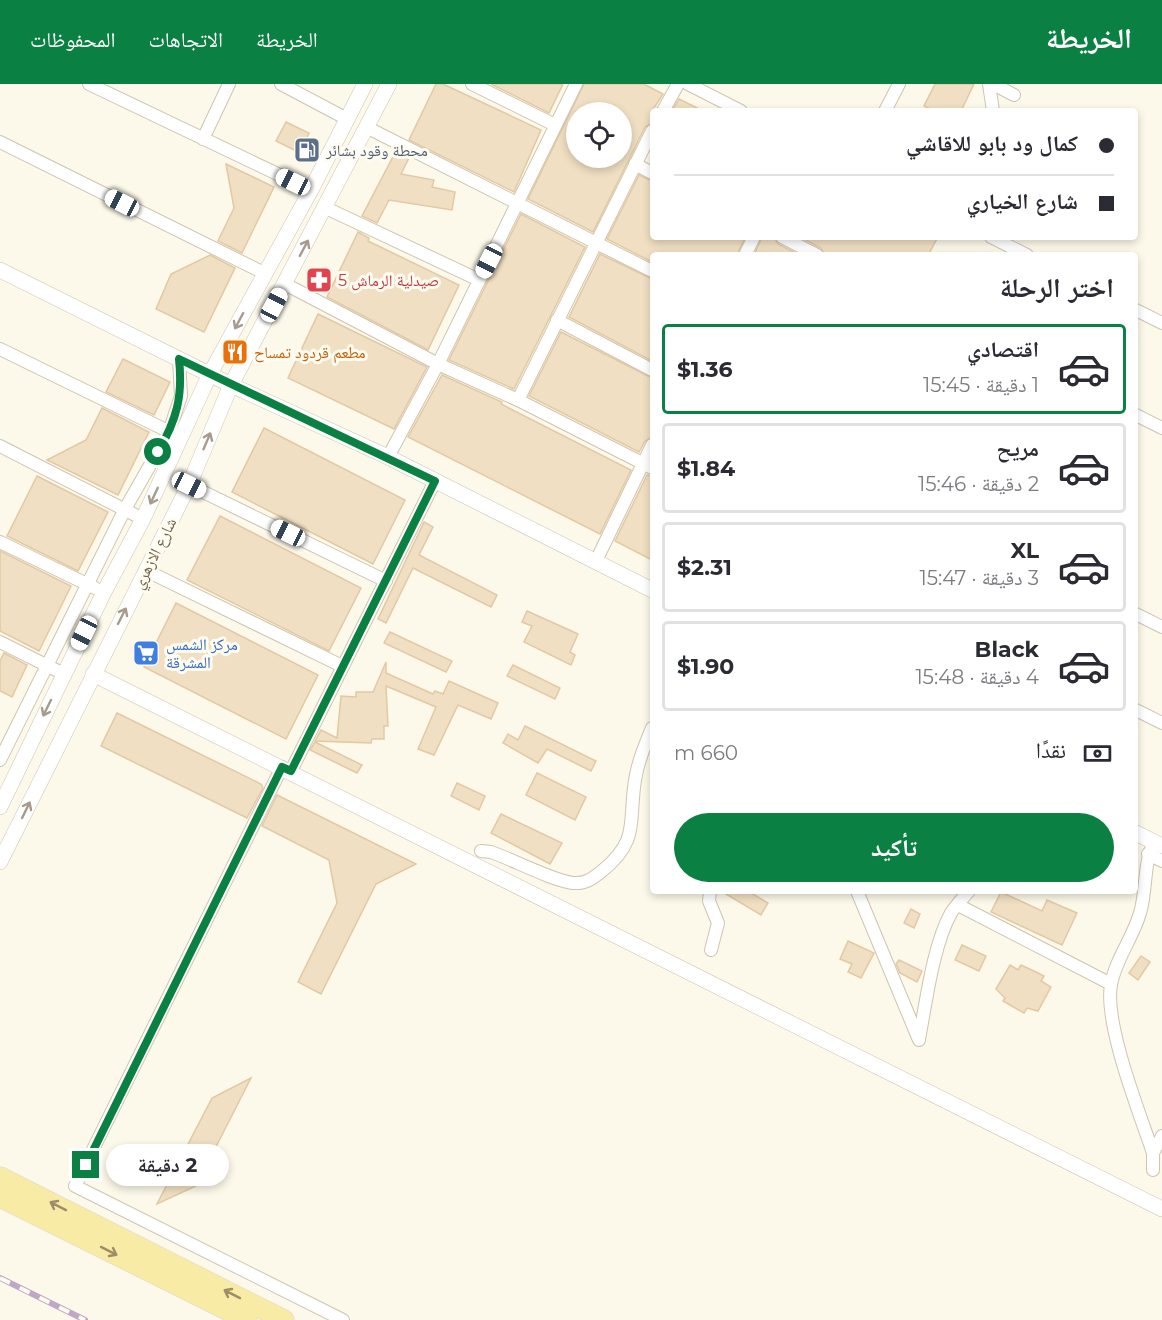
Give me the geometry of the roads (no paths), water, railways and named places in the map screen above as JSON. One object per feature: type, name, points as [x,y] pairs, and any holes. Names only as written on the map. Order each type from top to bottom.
[{"type":"main road","points":[[0,1177],[284,1320]]},
{"type":"main road","points":[[0,1197],[247,1320]]},
{"type":"street","points":[[89,84],[310,190]]},
{"type":"street","points":[[203,139],[229,84]]},
{"type":"street","points":[[281,84],[347,119]]},
{"type":"street","name":"شارع الازهري","points":[[0,807],[104,592],[143,519],[175,435],[310,190],[364,84]]},
{"type":"street","name":"شارع الازهري","points":[[0,862],[189,485],[231,385],[326,208],[389,84]]},
{"type":"street","points":[[472,84],[555,126]]},
{"type":"street","points":[[388,457],[438,364],[576,84]]},
{"type":"street","points":[[665,108],[678,84]]},
{"type":"street","points":[[688,84],[735,108]]},
{"type":"street","points":[[887,108],[899,84]]},
{"type":"street","points":[[993,108],[991,84],[1014,95]]},
{"type":"street","points":[[366,127],[650,270]]},
{"type":"street","points":[[518,399],[650,136]]},
{"type":"street","points":[[0,142],[264,273]]},
{"type":"street","points":[[635,164],[650,172]]},
{"type":"street","points":[[326,208],[479,280]]},
{"type":"street","points":[[788,240],[811,252]]},
{"type":"street","points":[[997,240],[1021,252]]},
{"type":"street","points":[[0,270],[231,385],[388,457],[650,589]]},
{"type":"street","points":[[285,284],[438,364],[518,399],[648,466],[596,561]]},
{"type":"street","points":[[1138,311],[1162,323]]},
{"type":"street","points":[[557,320],[650,369]]},
{"type":"street","points":[[0,349],[175,435]]},
{"type":"street","points":[[0,760],[125,509],[175,435],[181,396],[179,359]]},
{"type":"street","points":[[1138,416],[1162,428]]},
{"type":"street","points":[[0,446],[143,519]]},
{"type":"street","points":[[343,1320],[75,1186],[286,769],[386,581],[435,481]]},
{"type":"street","points":[[189,485],[386,581]]},
{"type":"street","points":[[0,542],[104,592]]},
{"type":"street","points":[[145,570],[342,666]]},
{"type":"street","points":[[1138,615],[1162,627]]},
{"type":"street","points":[[0,642],[64,674]]},
{"type":"street","points":[[93,674],[1162,1209]]},
{"type":"street","points":[[1138,711],[1162,723]]},
{"type":"street","points":[[481,851],[491,852],[573,883],[590,880],[618,858],[625,847],[630,834],[635,778],[640,755],[650,732]]},
{"type":"street","points":[[1138,835],[1155,847],[1162,861]]},
{"type":"street","points":[[1154,1153],[1121,1057],[1113,1013],[1111,984],[1139,917],[1155,847]]},
{"type":"street","points":[[710,894],[709,901],[718,923],[711,950]]},
{"type":"street","points":[[858,894],[919,1040],[929,985],[951,912],[967,894]]},
{"type":"street","points":[[958,905],[1111,984]]},
{"type":"street","points":[[1153,1170],[1154,1153],[1162,1136]]},
{"type":"railway","points":[[0,1278],[85,1320]]},
{"type":"place","name":"محطة وقود بشائر","points":[[307,150]]},
{"type":"place","name":"صيدلية الرماش 5","points":[[319,280]]},
{"type":"place","name":"مطعم قردود تمساح","points":[[235,352]]},
{"type":"place","name":"مركز الشمس المشرقة","points":[[146,653]]}]
